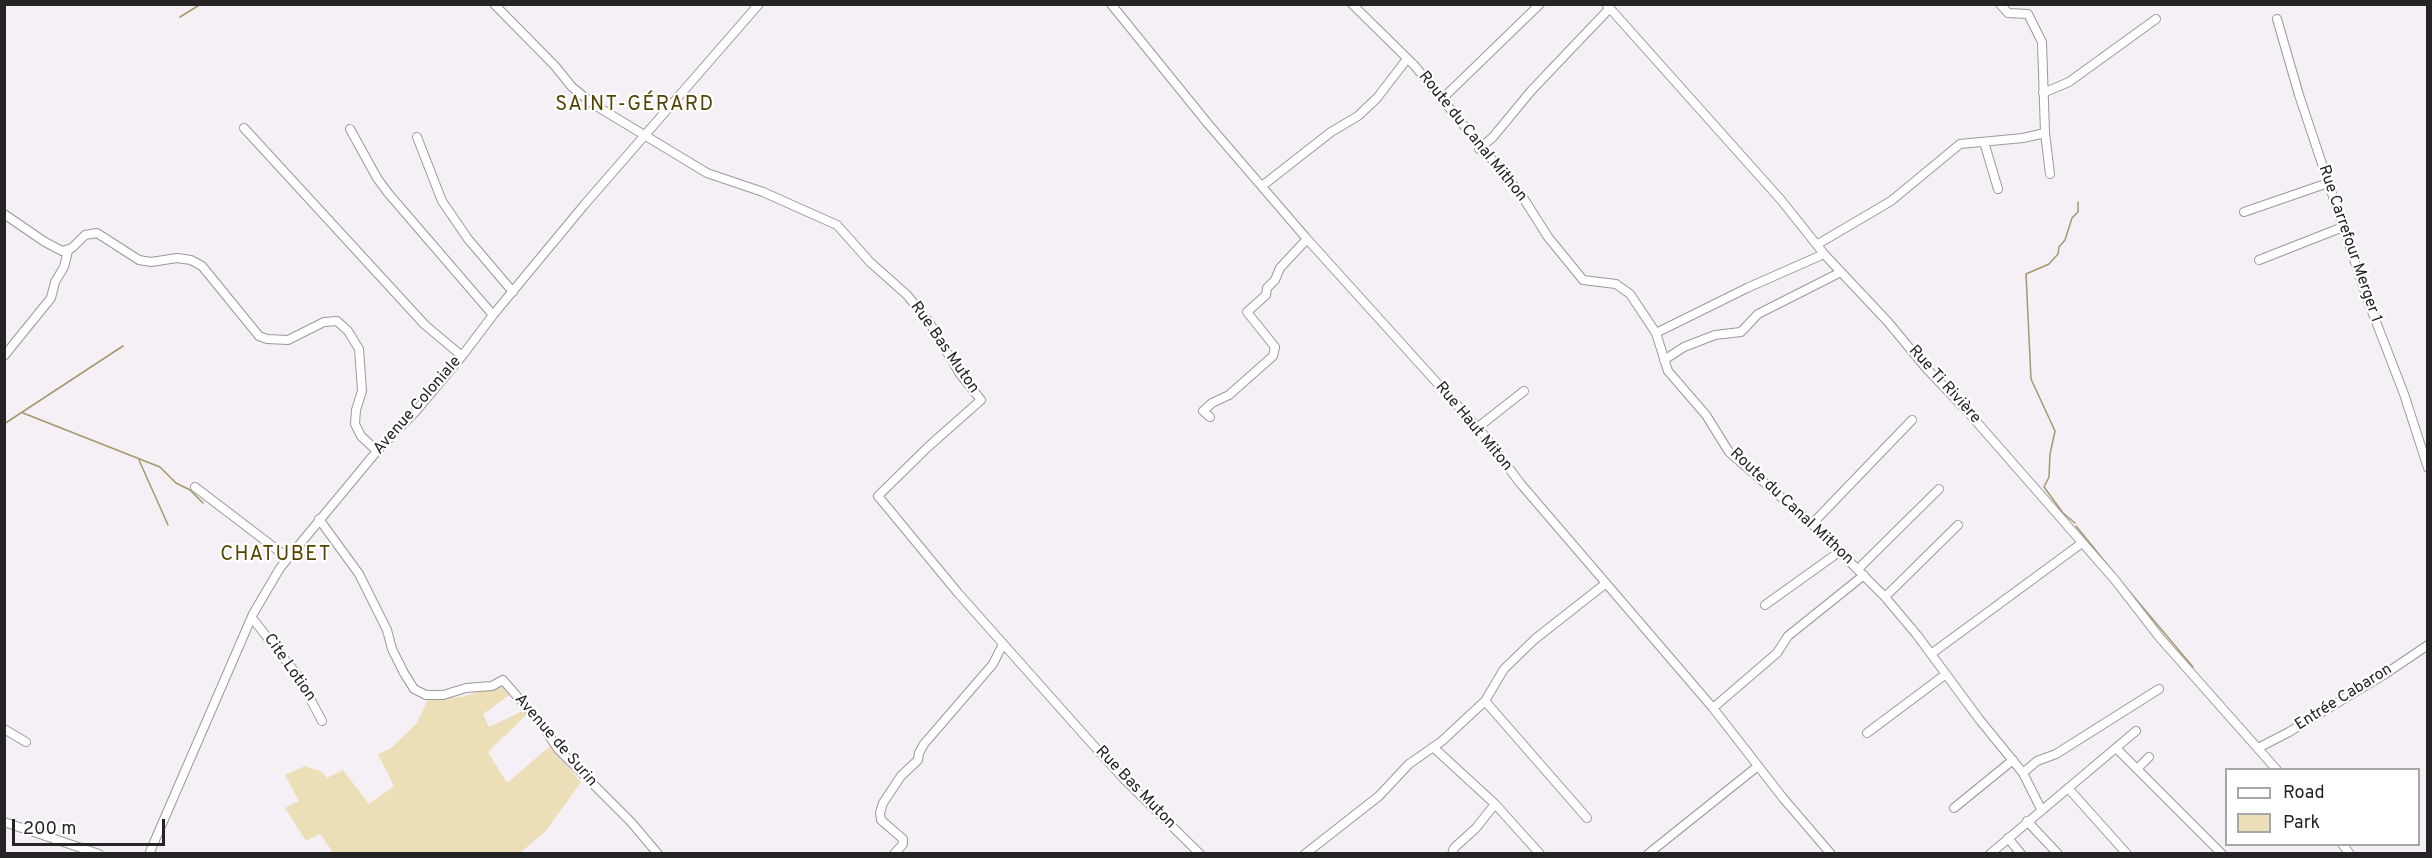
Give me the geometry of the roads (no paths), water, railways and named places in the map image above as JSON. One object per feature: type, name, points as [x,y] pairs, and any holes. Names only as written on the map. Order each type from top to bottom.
[{"type":"street","name":"Rue Bas Muton","points":[[494,4],[555,66],[572,87],[593,104],[644,137],[707,173],[764,192],[837,225],[870,261],[907,295],[929,322],[960,374],[981,400],[929,446],[878,496],[958,593],[1124,779],[1200,854]]},
{"type":"street","name":"Avenue Coloniale","points":[[149,854],[252,618],[272,580],[319,519],[416,411],[493,315],[759,4]]},
{"type":"street","name":"Rue Haut Miton","points":[[1111,4],[1172,82],[1307,238],[1477,428],[1605,584],[1713,708],[1831,854]]},
{"type":"street","name":"Route du Canal Mithon","points":[[1352,4],[1407,59],[1442,99],[1480,148],[1522,196],[1548,237],[1583,280],[1595,283],[1609,282],[1626,290],[1656,333],[1668,371],[1706,415],[1729,452],[1812,524],[1885,597],[2023,773],[2041,809]]},
{"type":"street","points":[[1442,99],[1540,4]]},
{"type":"street","points":[[2000,4],[2008,13],[2028,14],[2042,42],[2045,133],[2050,174]]},
{"type":"street","points":[[1480,148],[1502,128],[1531,91],[1607,7]]},
{"type":"street","name":"Rue Ti Rivière","points":[[1607,7],[1818,244],[1824,254],[1968,412],[2082,543],[2160,638],[2275,768]]},
{"type":"street","points":[[2043,93],[2069,82],[2156,19]]},
{"type":"street","name":"Rue Carrefour Merger 1","points":[[2277,19],[2328,183],[2368,301],[2404,394],[2427,468]]},
{"type":"street","points":[[1262,186],[1322,138],[1358,116],[1377,98],[1407,59]]},
{"type":"street","points":[[244,128],[425,325],[462,356]]},
{"type":"street","points":[[350,129],[377,178],[388,193],[493,315]]},
{"type":"street","points":[[1818,244],[1891,201],[1955,147],[2045,133]]},
{"type":"street","points":[[417,137],[436,191],[442,201],[468,239],[513,292]]},
{"type":"street","points":[[1984,142],[1998,189]]},
{"type":"street","points":[[2244,212],[2328,183]]},
{"type":"street","points":[[4,214],[54,247],[68,251]]},
{"type":"street","points":[[2259,260],[2343,227]]},
{"type":"street","points":[[4,356],[44,308],[64,267],[68,251],[85,235],[97,233],[139,261],[152,262],[177,258],[202,266],[259,336],[267,339],[288,339],[324,322],[337,321],[348,331],[359,350],[362,391],[356,410],[356,424],[361,436],[377,452]]},
{"type":"street","points":[[1210,417],[1203,411],[1212,403],[1228,395],[1273,356],[1275,347],[1247,312],[1266,296],[1267,288],[1275,280],[1280,268],[1307,238]]},
{"type":"street","points":[[1656,333],[1747,288],[1824,254]]},
{"type":"street","points":[[1664,360],[1684,347],[1715,335],[1741,332],[1758,314],[1841,272]]},
{"type":"street","points":[[1477,428],[1524,391]]},
{"type":"street","points":[[1812,524],[1912,420]]},
{"type":"street","points":[[195,487],[288,558]]},
{"type":"street","points":[[1713,708],[1778,653],[1788,636],[1861,572],[1939,489]]},
{"type":"street","name":"Avenue de Surin","points":[[319,519],[359,574],[387,630],[392,649],[414,689],[426,695],[443,695],[466,688],[492,686],[503,680],[542,725],[558,749],[631,822],[658,854]]},
{"type":"street","points":[[1885,597],[1958,525]]},
{"type":"street","points":[[1931,654],[2082,543]]},
{"type":"street","points":[[1766,605],[1839,552]]},
{"type":"street","points":[[1305,854],[1378,796],[1409,764],[1433,747],[1485,701],[1504,669],[1535,639],[1605,584]]},
{"type":"street","name":"Cite Lotion","points":[[252,618],[298,676],[322,721]]},
{"type":"street","points":[[895,853],[903,844],[903,838],[881,820],[880,813],[883,803],[901,776],[918,760],[924,744],[993,664],[1003,644]]},
{"type":"street","name":"Entrée Cabaron","points":[[2258,748],[2385,674],[2427,645]]},
{"type":"street","points":[[1867,733],[1946,674]]},
{"type":"street","points":[[2023,773],[2037,761],[2056,754],[2159,689]]},
{"type":"street","points":[[1485,701],[1587,818]]},
{"type":"street","points":[[4,729],[26,742]]},
{"type":"street","points":[[1990,854],[2027,820],[2136,731]]},
{"type":"street","points":[[1433,747],[1495,804],[1540,854]]},
{"type":"street","points":[[2116,748],[2222,854]]},
{"type":"street","points":[[2137,769],[2149,757]]},
{"type":"street","points":[[1954,808],[2013,760]]},
{"type":"street","points":[[1648,854],[1758,766]]},
{"type":"street","points":[[2068,788],[2127,854]]},
{"type":"street","points":[[1452,854],[1454,848],[1476,828],[1495,804]]},
{"type":"street","points":[[2027,820],[2058,854]]},
{"type":"street","points":[[4,822],[99,854]]},
{"type":"street","points":[[2008,838],[2021,854]]},
{"type":"waterway","points":[[180,17],[201,4]]},
{"type":"waterway","points":[[2075,523],[2063,513],[2044,487],[2049,477],[2050,454],[2055,431],[2031,379],[2026,274],[2049,264],[2058,254],[2072,218],[2078,212],[2078,202]]},
{"type":"waterway","points":[[4,424],[123,346]]},
{"type":"waterway","points":[[23,413],[160,467],[176,483],[190,490],[203,503]]},
{"type":"waterway","points":[[139,460],[168,525]]},
{"type":"waterway","points":[[2076,526],[2115,574]]},
{"type":"waterway","points":[[2118,578],[2193,667]]},
{"type":"district","name":"SAINT-GÉRARD","points":[[635,106]]},
{"type":"district","name":"CHATUBET","points":[[276,556]]}]
